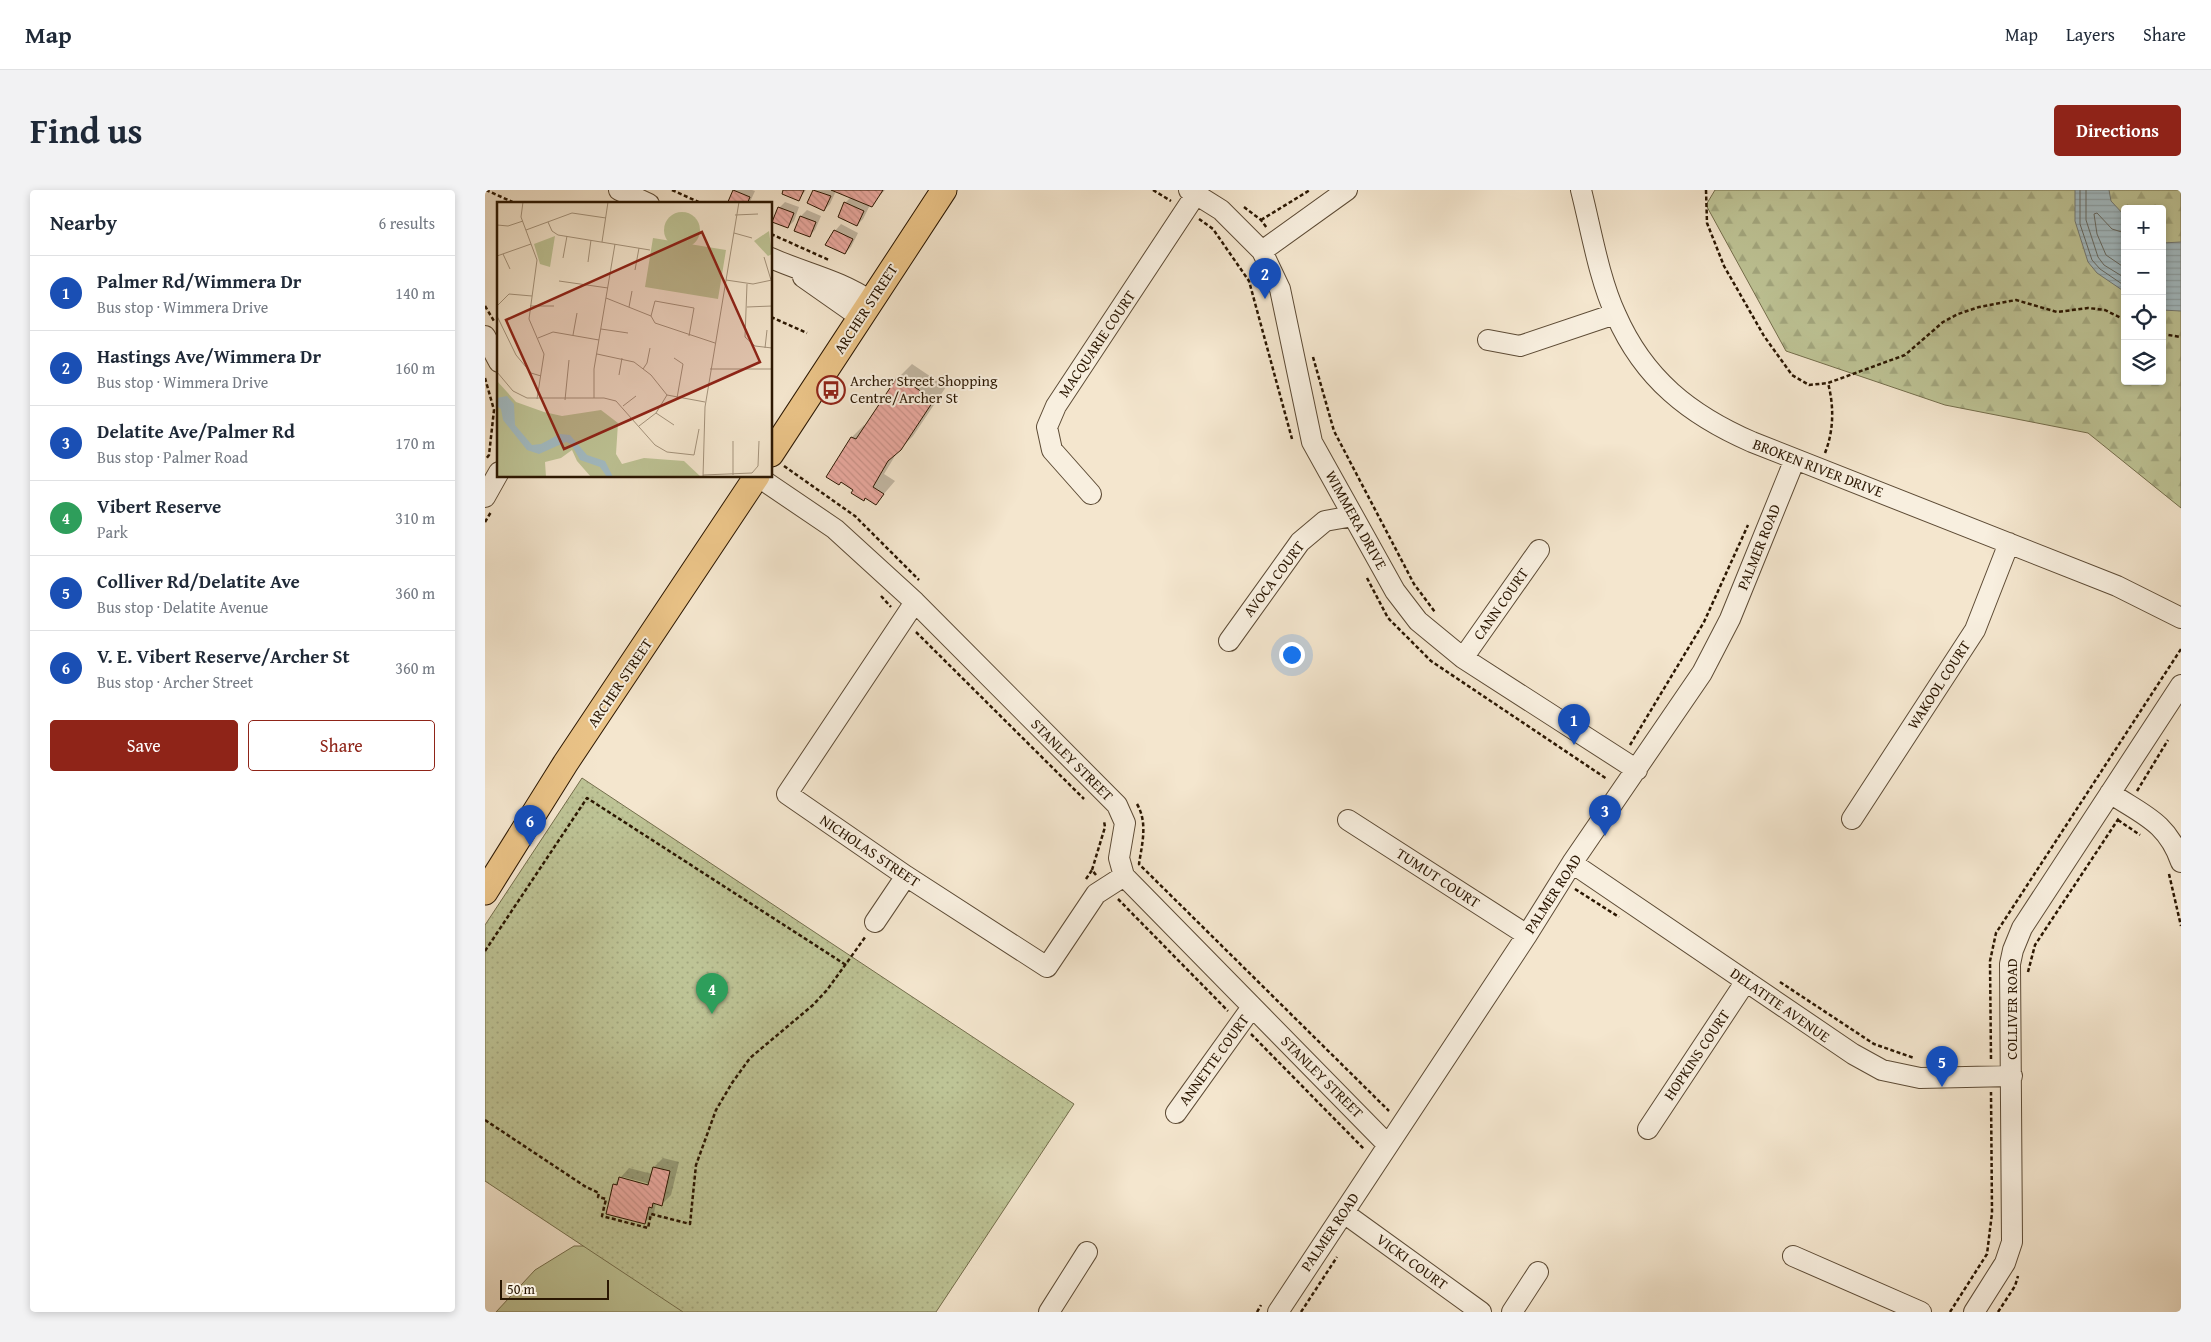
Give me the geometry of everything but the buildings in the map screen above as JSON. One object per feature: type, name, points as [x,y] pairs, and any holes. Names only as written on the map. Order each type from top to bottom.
[{"type":"main road","name":"ARCHER STREET","points":[[773,450],[798,399],[859,305],[927,190]]},
{"type":"main road","name":"ARCHER STREET","points":[[859,305],[944,190]]},
{"type":"main road","name":"ARCHER STREET","points":[[773,424],[798,399]]},
{"type":"main road","name":"ARCHER STREET","points":[[485,864],[532,804],[688,567],[739,478]]},
{"type":"main road","name":"ARCHER STREET","points":[[688,567],[755,478]]},
{"type":"main road","name":"ARCHER STREET","points":[[485,892],[532,804]]},
{"type":"street","points":[[619,190],[645,202]]},
{"type":"street","points":[[1269,246],[1347,190]]},
{"type":"street","name":"BROKEN RIVER DRIVE","points":[[1581,190],[1615,314],[1633,348],[1648,369],[1685,406],[1728,432],[2117,586],[2181,618]]},
{"type":"street","name":"WIMMERA DRIVE","points":[[1193,192],[1221,210],[1269,246],[1280,289],[1312,442],[1395,591],[1418,622],[1463,658],[1629,764]]},
{"type":"street","name":"MACQUARIE COURT","points":[[1091,494],[1052,450],[1047,427],[1056,406],[1193,192]]},
{"type":"street","points":[[778,261],[859,305]]},
{"type":"street","points":[[1488,340],[1520,346],[1615,314]]},
{"type":"street","points":[[485,336],[497,358]]},
{"type":"street","name":"PALMER ROAD","points":[[1270,1308],[1343,1212],[1382,1138],[1527,935],[1572,863],[1629,764],[1702,673],[1730,619],[1795,459]]},
{"type":"street","points":[[485,497],[497,476]]},
{"type":"street","name":"STANLEY STREET","points":[[760,478],[835,529],[915,602],[1117,805],[1125,823],[1119,858],[1124,876],[1246,1015],[1382,1138]]},
{"type":"street","name":"AVOCA COURT","points":[[1229,641],[1300,542],[1325,521],[1353,516]]},
{"type":"street","name":"WAKOOL COURT","points":[[1852,819],[1975,630],[2009,542]]},
{"type":"street","name":"CANN COURT","points":[[1463,658],[1539,550]]},
{"type":"street","name":"NICHOLAS STREET","points":[[915,602],[787,794],[906,876],[1047,967],[1096,894],[1124,876]]},
{"type":"street","name":"COLLIVER ROAD","points":[[1974,1312],[2005,1263],[2012,1242],[2010,964],[2015,942],[2021,928],[2181,685]]},
{"type":"street","points":[[2110,793],[2123,813],[2159,824],[2175,845],[2175,866]]},
{"type":"street","name":"TUMUT COURT","points":[[1348,820],[1527,935]]},
{"type":"street","name":"DELATITE AVENUE","points":[[1572,863],[1853,1054],[1882,1070],[1920,1078],[1988,1064],[2012,1076]]},
{"type":"street","points":[[875,922],[906,876]]},
{"type":"street","name":"HOPKINS COURT","points":[[1647,1130],[1746,981]]},
{"type":"street","name":"ANNETTE COURT","points":[[1176,1113],[1246,1015]]},
{"type":"street","name":"VICKI COURT","points":[[1343,1212],[1481,1312]]},
{"type":"street","points":[[1049,1312],[1087,1252]]},
{"type":"street","points":[[1793,1256],[1921,1312]]},
{"type":"street","points":[[1512,1312],[1538,1272]]},
{"type":"path","points":[[486,190],[513,202]]},
{"type":"path","points":[[672,190],[699,202]]},
{"type":"path","points":[[1261,220],[1310,190]]},
{"type":"path","points":[[1706,190],[1707,223],[1724,266],[1764,336],[1792,375],[1809,385],[1828,383],[1905,355],[1943,322],[1957,314],[1979,307],[2016,300],[2057,312],[2089,308],[2105,310],[2121,318]]},
{"type":"path","points":[[1239,203],[1261,220],[1269,246]]},
{"type":"path","points":[[773,235],[830,261]]},
{"type":"path","points":[[485,306],[497,326]]},
{"type":"path","points":[[773,318],[807,333]]},
{"type":"path","points":[[2166,335],[2181,337]]},
{"type":"path","points":[[1313,355],[1334,431],[1414,584],[1437,613]]},
{"type":"path","points":[[485,378],[494,410],[489,455],[485,461]]},
{"type":"path","points":[[1819,468],[1829,441],[1833,402],[1828,383]]},
{"type":"path","points":[[1602,787],[1629,764],[1704,622],[1749,524]]},
{"type":"path","points":[[875,590],[1089,804]]},
{"type":"path","points":[[1950,1312],[1987,1254],[1992,1213],[1988,1064],[1990,961],[1996,933],[2181,649]]},
{"type":"path","points":[[2028,973],[2035,945],[2123,813],[2171,733]]},
{"type":"path","points":[[485,951],[587,798],[846,965]]},
{"type":"path","points":[[2123,813],[2142,836]]},
{"type":"path","points":[[1082,886],[1092,870],[1105,827],[1103,817]]},
{"type":"path","points":[[2175,866],[2181,926]]},
{"type":"path","points":[[1092,870],[1246,1015],[1364,1149]]},
{"type":"path","points":[[485,1120],[586,1187],[599,1193],[598,1198],[606,1199],[602,1216],[648,1228],[651,1214],[690,1224],[699,1156],[716,1110],[732,1083],[750,1058],[813,1005],[846,965],[875,922]]},
{"type":"path","points":[[1775,978],[1874,1044],[1923,1060]]},
{"type":"path","points":[[1359,1157],[1364,1149],[1382,1138],[1394,1103]]},
{"type":"path","points":[[1998,1312],[2015,1286],[2021,1268]]},
{"type":"path","points":[[1257,1312],[1270,1308]]},
{"type":"green space","points":[[1715,190],[2181,190],[2181,508],[2088,433],[1945,405],[1786,351],[1706,205]]},
{"type":"green space","points":[[582,778],[1074,1104],[936,1312],[683,1312],[485,1181],[485,925]]},
{"type":"green space","points":[[574,1246],[638,1246],[730,1312],[496,1312],[535,1270]]},
{"type":"water","points":[[2075,190],[2109,190],[2111,201],[2121,212],[2121,289],[2097,273],[2088,262],[2075,221]]},
{"type":"water","points":[[2181,242],[2181,311],[2166,310],[2166,243]]},
{"type":"place","name":"Hastings Ave/Wimmera Dr","points":[[1265,299]]},
{"type":"place","name":"Archer Street Shopping Centre/Archer St","points":[[831,390]]},
{"type":"place","name":"Palmer Rd/Wimmera Dr","points":[[1574,745]]},
{"type":"place","name":"Delatite Ave/Palmer Rd","points":[[1605,836]]},
{"type":"place","name":"V. E. Vibert Reserve/Archer St","points":[[530,846]]},
{"type":"place","name":"Vibert Reserve","points":[[712,1014]]},
{"type":"place","name":"Colliver Rd/Delatite Ave","points":[[1942,1087]]}]
